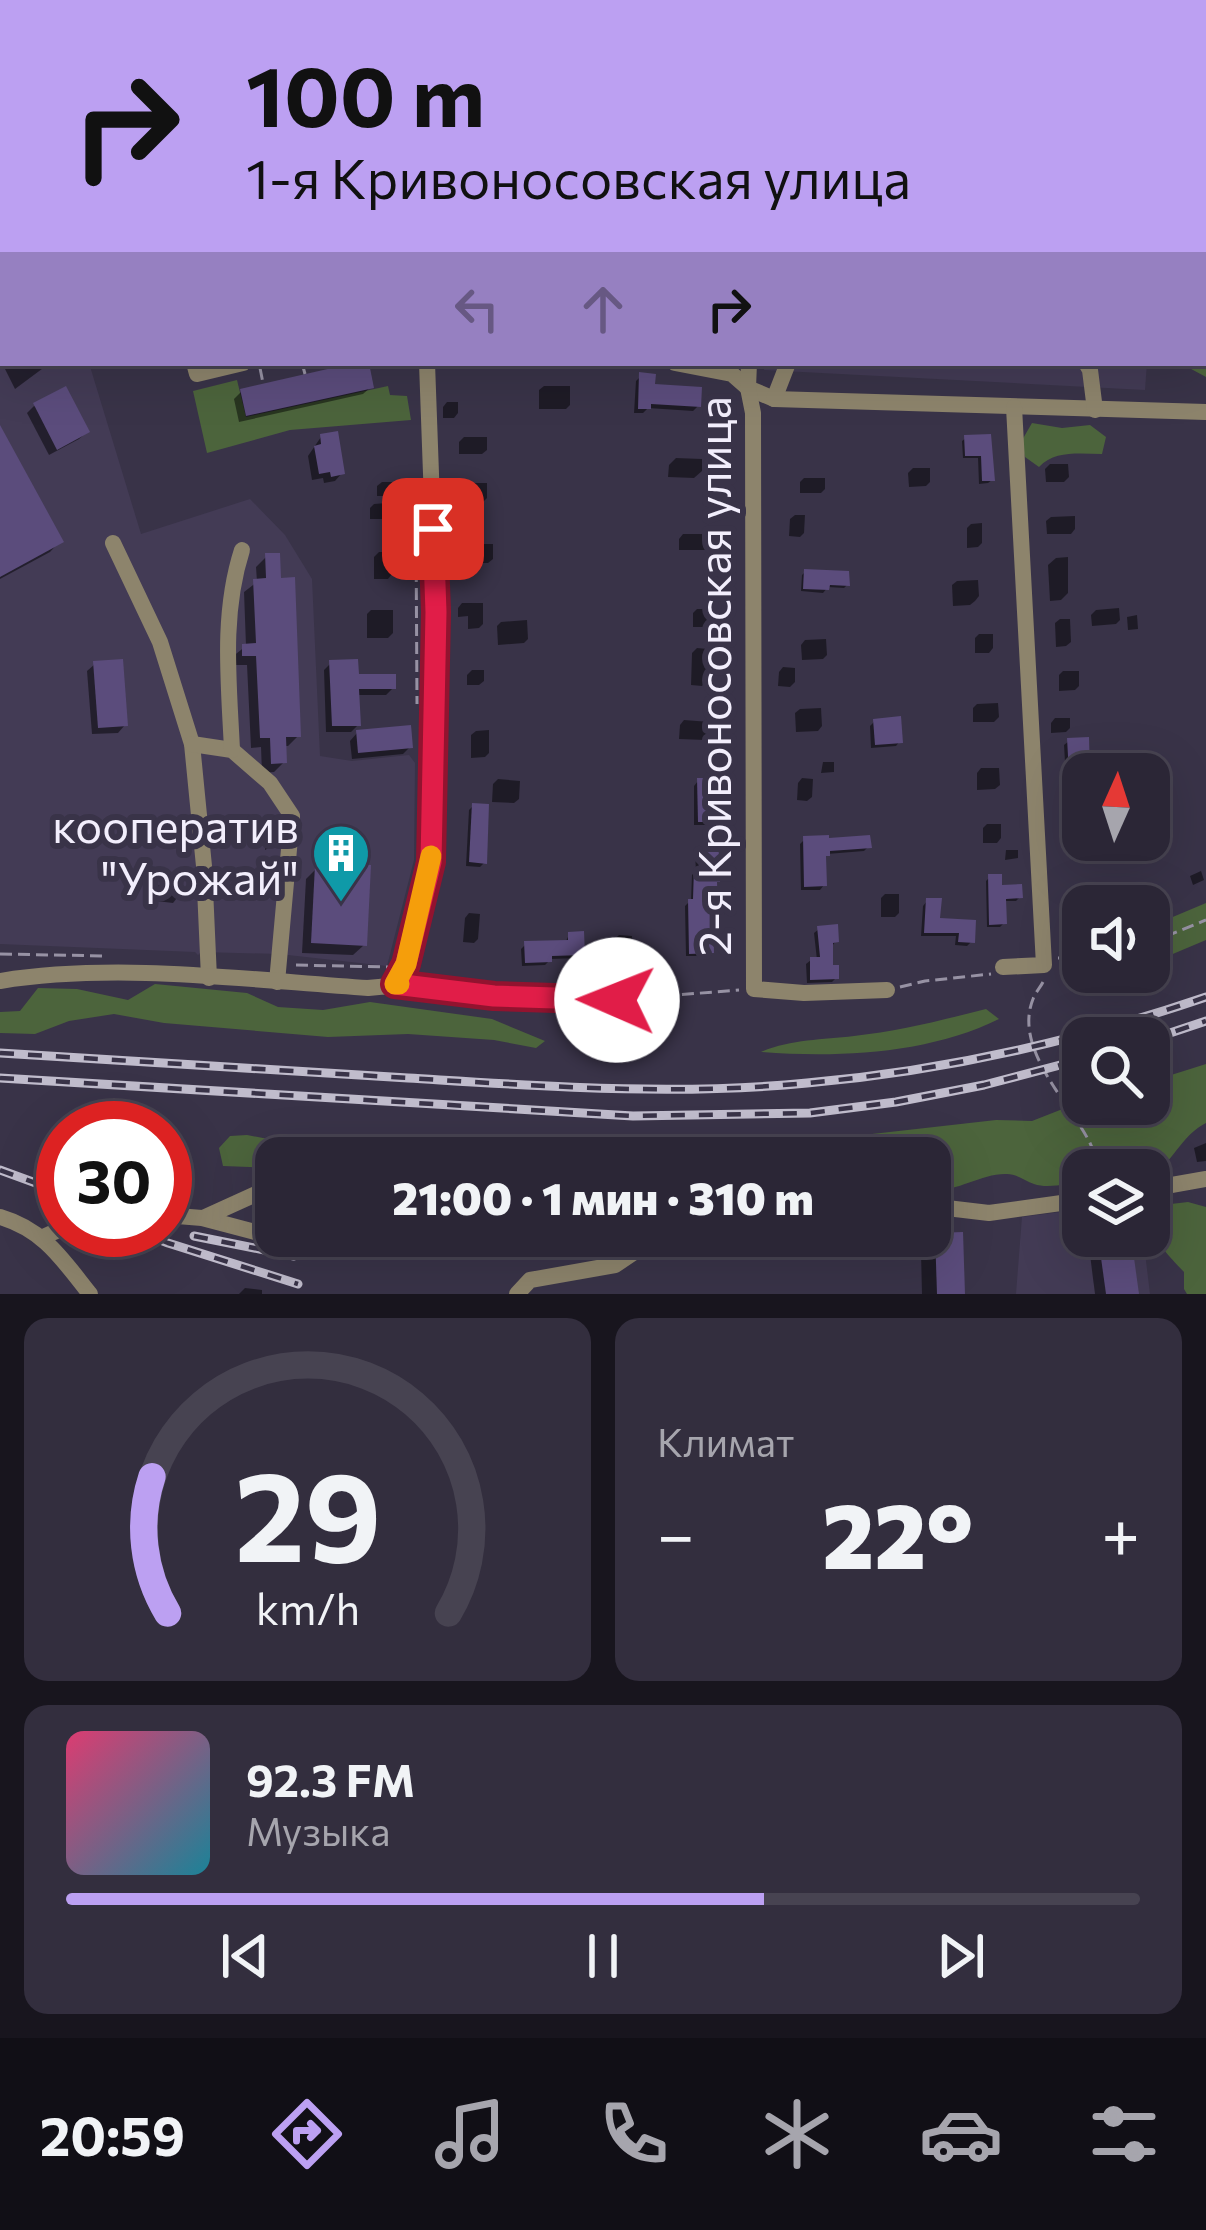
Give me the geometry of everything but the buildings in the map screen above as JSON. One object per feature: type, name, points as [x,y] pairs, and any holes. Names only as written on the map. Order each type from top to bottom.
[{"type":"street","points":[[195,366],[196,374],[229,366]]},
{"type":"street","points":[[395,984],[406,964],[431,862],[436,612],[427,366]]},
{"type":"street","points":[[691,366],[732,374],[748,388],[774,399],[1206,412]]},
{"type":"street","name":"2-я Кривоносовская улица","points":[[749,366],[754,989]]},
{"type":"street","points":[[774,399],[787,366]]},
{"type":"street","points":[[1088,366],[1095,410]]},
{"type":"street","points":[[1003,968],[1044,962],[1014,407]]},
{"type":"street","points":[[113,543],[160,642],[192,744],[209,978]]},
{"type":"street","points":[[232,750],[227,653],[231,584],[242,550]]},
{"type":"street","points":[[192,744],[232,750],[270,783],[292,816],[278,973]]},
{"type":"street","points":[[0,981],[100,971],[209,978],[278,973],[368,988],[395,984],[494,996],[651,997]]},
{"type":"street","points":[[754,989],[886,991]]},
{"type":"street","points":[[1170,1185],[1206,1179]]},
{"type":"street","points":[[202,1218],[255,1193]]},
{"type":"street","points":[[951,1208],[989,1213],[1062,1203]]},
{"type":"street","points":[[0,1217],[25,1224],[36,1234]]},
{"type":"street","points":[[192,1217],[255,1232]]},
{"type":"street","points":[[61,1257],[90,1294]]},
{"type":"street","points":[[517,1294],[530,1280],[615,1264],[625,1257]]},
{"type":"path","points":[[260,366],[263,383]]},
{"type":"path","points":[[303,366],[305,374]]},
{"type":"path","points":[[416,535],[417,717]]},
{"type":"path","points":[[1170,935],[1206,920]]},
{"type":"path","points":[[0,954],[107,956]]},
{"type":"path","points":[[1062,960],[1044,962],[1047,974],[1032,1000],[1030,1024],[1042,1071],[1092,1149]]},
{"type":"path","points":[[278,973],[388,968],[390,964]]},
{"type":"path","points":[[886,991],[925,981],[994,974],[1003,968]]},
{"type":"path","points":[[651,997],[754,989]]},
{"type":"shaded area","points":[[0,366],[90,366],[141,534],[250,499],[285,535],[312,579],[320,756],[352,761],[409,755],[415,763],[414,860],[387,966],[279,954],[198,955],[0,944]]},
{"type":"shaded area","points":[[765,366],[1147,366],[1145,390],[764,370]]},
{"type":"shaded area","points":[[1062,1212],[1062,1257],[1146,1257],[1150,1294],[1016,1294],[1022,1217]]},
{"type":"green space","points":[[1186,366],[1206,366],[1206,377]]},
{"type":"green space","points":[[237,380],[246,417],[388,386],[390,395],[407,396],[411,420],[290,430],[207,453],[193,391]]},
{"type":"green space","points":[[1032,423],[1062,428],[1090,425],[1106,437],[1102,454],[1060,455],[1039,467],[1025,457],[1021,442]]},
{"type":"green space","points":[[1206,903],[1206,940],[1170,955],[1170,918]]},
{"type":"green space","points":[[155,984],[247,993],[278,1007],[323,1010],[370,1002],[492,1019],[545,1041],[536,1048],[408,1034],[328,1037],[164,1023],[114,1014],[69,1021],[35,1034],[0,1033],[0,1012],[20,1011],[38,988],[77,989],[128,1000]]},
{"type":"green space","points":[[986,1009],[999,1019],[913,1046],[851,1053],[761,1052],[795,1042],[871,1034]]},
{"type":"green space","points":[[1206,1064],[1206,1123],[1170,1158],[1170,1149],[1062,1149],[1062,1185],[1040,1185],[998,1174],[951,1188],[951,1137],[846,1137],[996,1120],[1032,1121],[1062,1109],[1062,1125],[1170,1125],[1170,1075]]},
{"type":"green space","points":[[425,1134],[525,1137],[418,1137]]},
{"type":"green space","points":[[230,1136],[258,1137],[255,1167],[223,1166],[219,1148]]},
{"type":"green space","points":[[1171,1204],[1206,1207],[1206,1294],[1187,1294],[1184,1272],[1170,1256]]},
{"type":"railway","points":[[0,1053],[558,1087],[757,1087],[959,1062],[1059,1040],[1206,997]]},
{"type":"railway","points":[[1170,1033],[1206,1021]]},
{"type":"railway","points":[[0,1078],[633,1116],[810,1113],[896,1102],[1062,1065]]},
{"type":"railway","points":[[0,1170],[36,1183]]},
{"type":"railway","points":[[194,1236],[255,1248]]},
{"type":"railway","points":[[192,1251],[298,1284]]},
{"type":"slow traffic","points":[[399,984],[395,984],[406,964],[431,856]]},
{"type":"place","name":"кооператив \"Урожай\"","points":[[341,904]]},
{"type":"route","points":[[433,529],[431,862],[406,964],[395,984],[494,996],[617,1000]]}]
